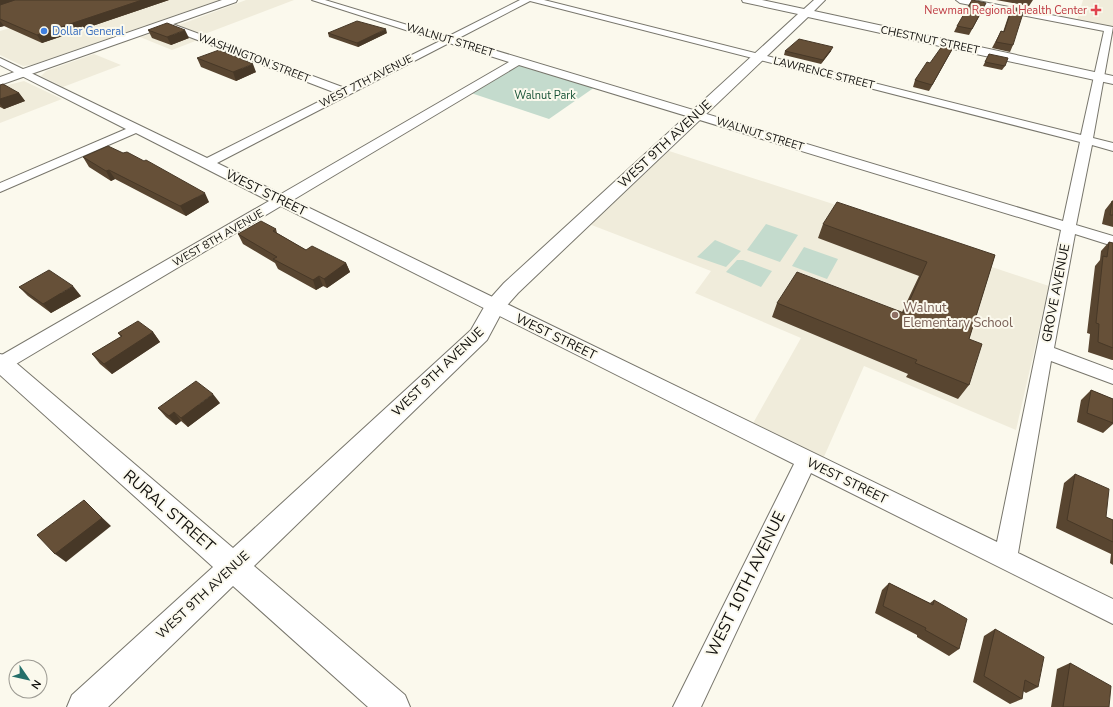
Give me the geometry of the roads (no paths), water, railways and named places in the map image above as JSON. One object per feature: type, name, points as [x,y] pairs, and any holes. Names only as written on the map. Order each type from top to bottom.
[{"type":"street","points":[[0,81],[232,0]]},
{"type":"street","name":"WALNUT STREET","points":[[316,0],[1113,241]]},
{"type":"street","name":"WEST 7TH AVENUE","points":[[206,163],[526,0]]},
{"type":"street","name":"LAWRENCE STREET","points":[[534,0],[1113,147]]},
{"type":"street","name":"CHESTNUT STREET","points":[[747,0],[813,6],[1113,80]]},
{"type":"street","points":[[960,0],[1111,29]]},
{"type":"street","name":"WEST 9TH AVENUE","points":[[84,707],[479,335],[487,323],[494,306],[511,288],[813,6]]},
{"type":"street","name":"WASHINGTON STREET","points":[[164,24],[345,92]]},
{"type":"street","name":"GROVE AVENUE","points":[[1005,558],[1086,140],[1111,29]]},
{"type":"street","name":"WEST STREET","points":[[0,61],[1113,612]]},
{"type":"street","name":"WEST 8TH AVENUE","points":[[1,364],[518,61]]},
{"type":"street","points":[[0,188],[136,129]]},
{"type":"street","points":[[1045,352],[1113,377]]},
{"type":"street","name":"RURAL STREET","points":[[1,364],[393,707]]},
{"type":"street","name":"WEST 10TH AVENUE","points":[[687,707],[806,461]]},
{"type":"place","name":"Newman Regional Health Center","points":[[1096,10]]},
{"type":"place","name":"Dollar General","points":[[44,31]]},
{"type":"place","name":"Walnut Elementary School","points":[[895,315]]},
{"type":"park label","name":"Walnut Park","points":[[545,95]]}]
